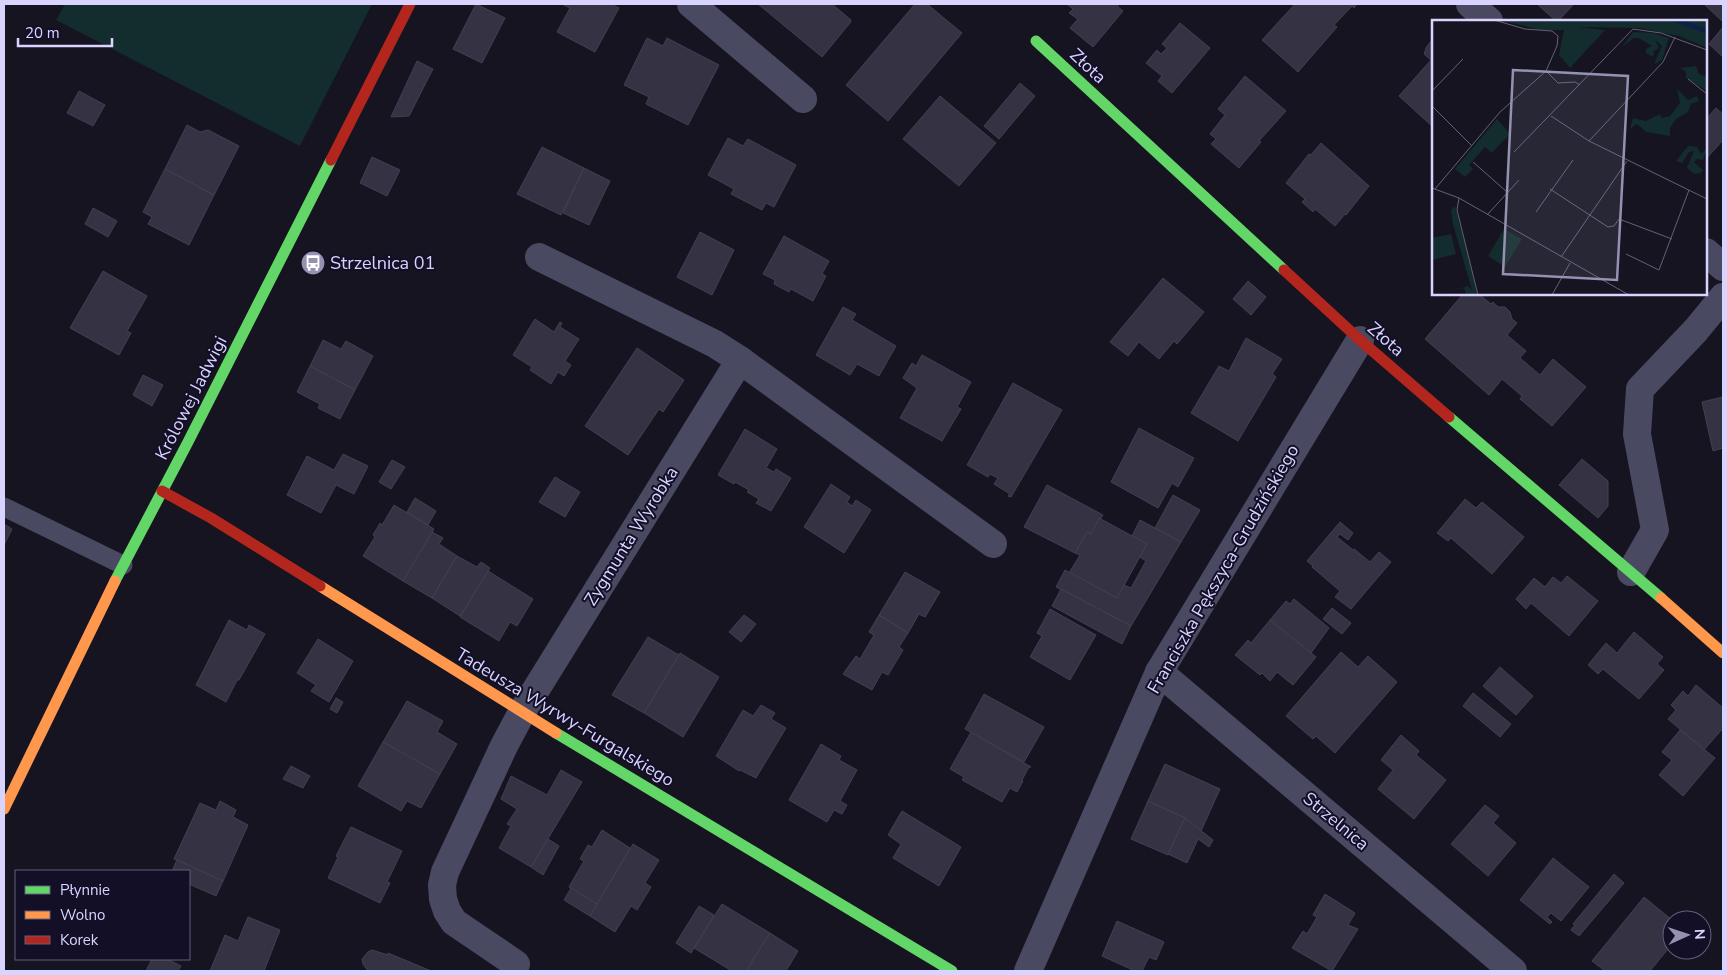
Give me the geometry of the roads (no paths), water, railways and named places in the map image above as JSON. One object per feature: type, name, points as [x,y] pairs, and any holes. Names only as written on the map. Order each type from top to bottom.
[{"type":"street","name":"Królowej Jadwigi","points":[[4,809],[123,564],[410,4]]},
{"type":"street","points":[[690,4],[803,100]]},
{"type":"street","points":[[1470,4],[1488,20]]},
{"type":"street","name":"Złota","points":[[1036,41],[1360,340],[1631,572],[1723,654]]},
{"type":"street","points":[[1707,253],[1723,267]]},
{"type":"street","points":[[540,257],[715,344],[740,360],[993,544]]},
{"type":"street","points":[[1631,572],[1655,530],[1637,434],[1640,389],[1696,330],[1723,297]]},
{"type":"street","name":"Franciszka Pększyca-Grudzińskiego","points":[[1028,971],[1159,672],[1360,340]]},
{"type":"street","name":"Zygmunta Wyrobka","points":[[514,971],[516,964],[454,922],[442,898],[445,872],[522,712],[740,360]]},
{"type":"street","name":"Tadeusza Wyrwy-Furgalskiego","points":[[162,491],[211,518],[522,712],[952,971]]},
{"type":"street","name":"Strzelnica","points":[[1159,672],[1514,971]]},
{"type":"lane","points":[[4,507],[123,564]]},
{"type":"place","name":"Strzelnica 01","points":[[313,263]]}]
